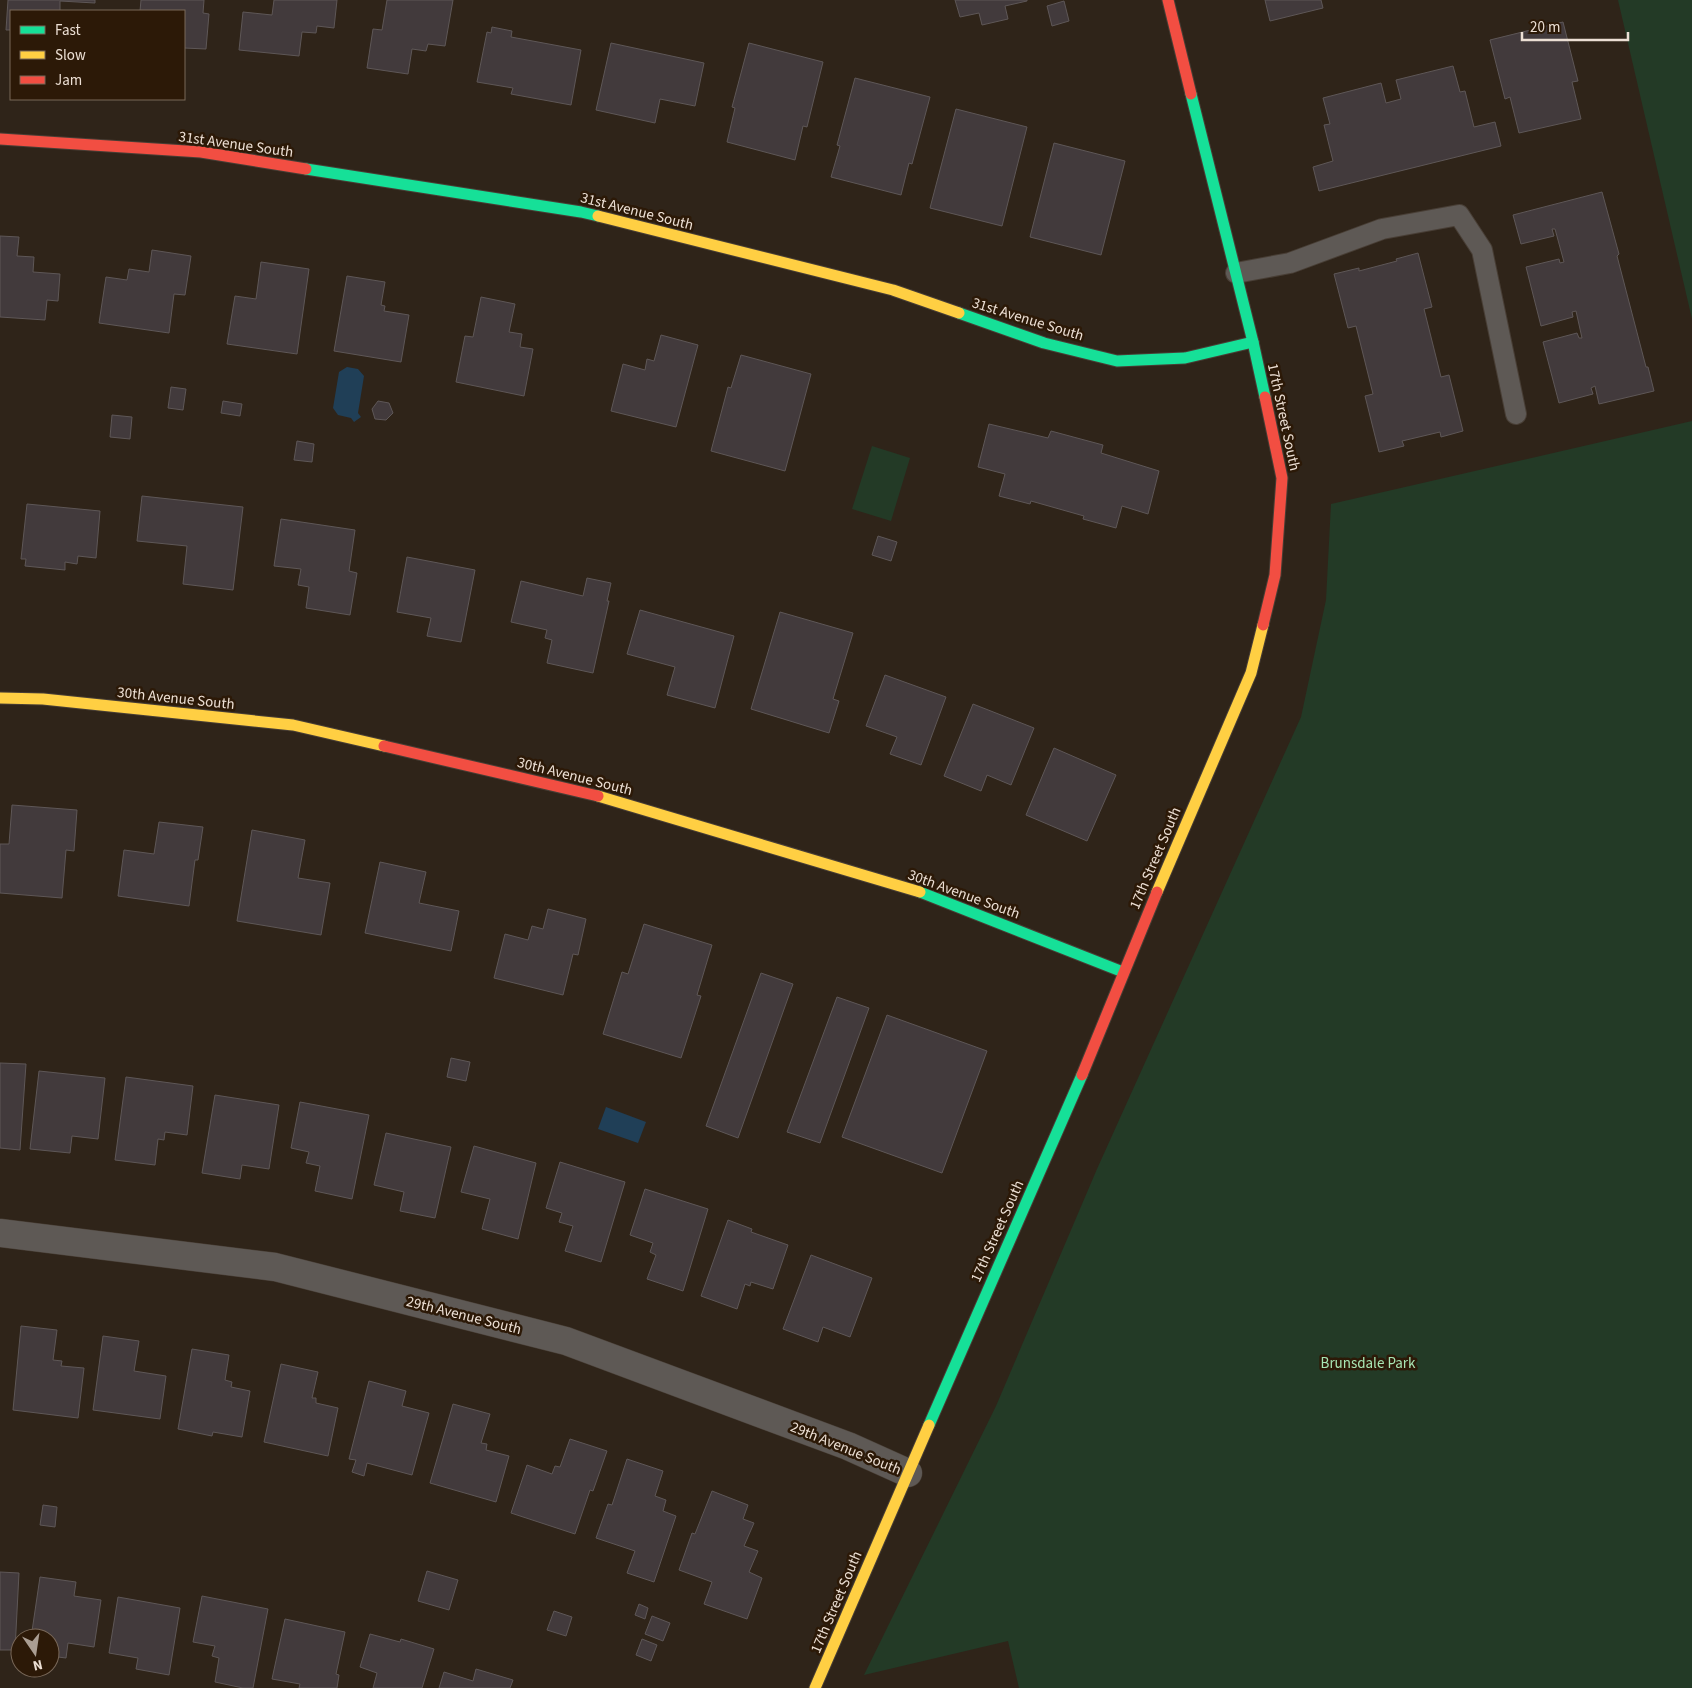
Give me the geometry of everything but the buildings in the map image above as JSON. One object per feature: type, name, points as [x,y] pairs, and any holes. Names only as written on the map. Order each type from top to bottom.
[{"type":"street","name":"17th Street South","points":[[815,1688],[1090,1056],[1123,972],[1251,673],[1275,575],[1282,478],[1253,342],[1168,0]]},
{"type":"street","name":"31st Avenue South","points":[[0,138],[201,152],[581,212],[892,290],[1044,343],[1117,361],[1185,358],[1253,342]]},
{"type":"street","name":"30th Avenue South","points":[[0,698],[43,700],[293,725],[599,796],[931,895],[1123,972]]},
{"type":"street","name":"29th Avenue South","points":[[0,1233],[275,1267],[566,1341],[848,1446],[908,1473]]},
{"type":"lane","points":[[1236,273],[1290,263],[1382,229],[1459,215],[1482,250],[1516,414]]},
{"type":"green space","points":[[1618,0],[1692,0],[1692,319]]},
{"type":"green space","name":"Brunsdale Park","points":[[1692,421],[1692,1688],[1019,1688],[1008,1641],[864,1675],[996,1406],[1097,1169],[1301,717],[1326,600],[1331,504]]},
{"type":"green space","points":[[872,446],[910,458],[891,521],[852,509]]},
{"type":"water","points":[[347,367],[358,369],[364,376],[358,413],[361,417],[354,422],[351,418],[338,415],[333,408],[339,372]]},
{"type":"water","points":[[606,1107],[646,1122],[638,1143],[598,1129]]},
{"type":"traffic: fast","points":[[1191,94],[1265,397]]},
{"type":"traffic: fast","points":[[306,169],[598,216]]},
{"type":"traffic: fast","points":[[959,313],[1044,343],[1117,361],[1185,358],[1253,342]]},
{"type":"traffic: fast","points":[[920,892],[1123,972]]},
{"type":"traffic: fast","points":[[929,1425],[1082,1075]]},
{"type":"traffic: slow","points":[[598,216],[893,290],[959,313]]},
{"type":"traffic: slow","points":[[1157,892],[1251,673],[1263,625]]},
{"type":"traffic: slow","points":[[0,698],[43,699],[293,725],[384,746]]},
{"type":"traffic: slow","points":[[598,796],[920,892]]},
{"type":"traffic: slow","points":[[815,1688],[929,1425]]},
{"type":"traffic: jam","points":[[1168,0],[1191,94]]},
{"type":"traffic: jam","points":[[0,139],[201,152],[306,169]]},
{"type":"traffic: jam","points":[[1263,625],[1275,575],[1282,478],[1265,397]]},
{"type":"traffic: jam","points":[[384,746],[598,796]]},
{"type":"traffic: jam","points":[[1082,1075],[1157,892]]}]
